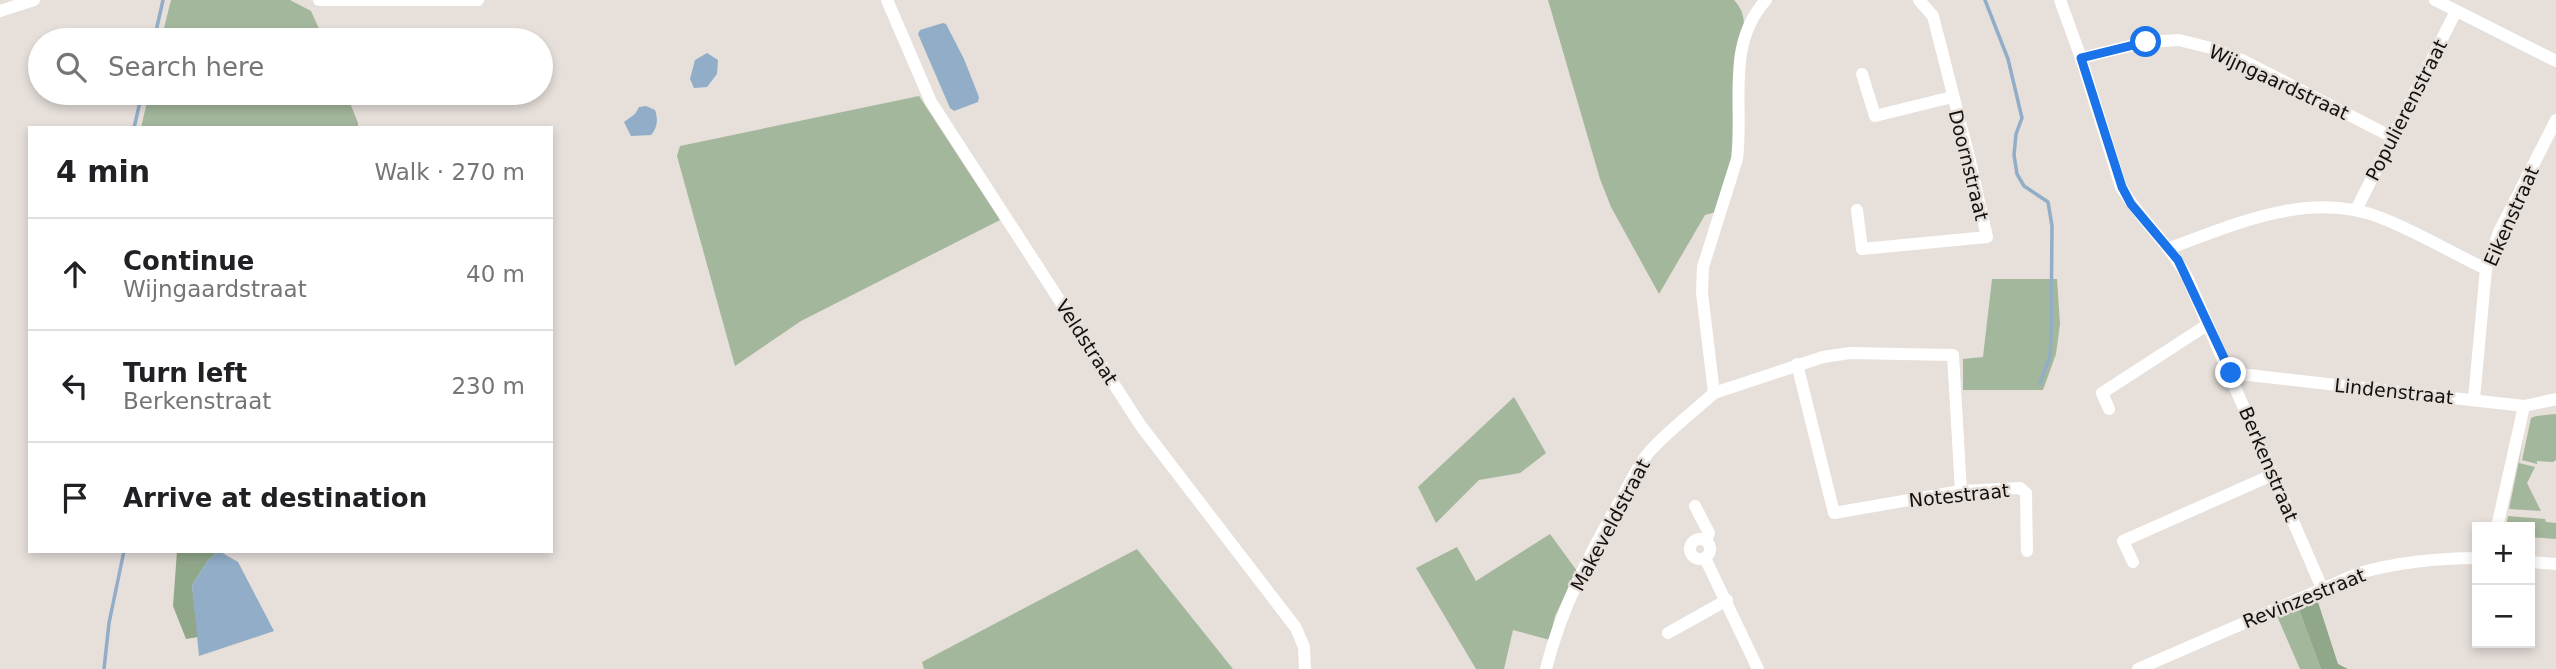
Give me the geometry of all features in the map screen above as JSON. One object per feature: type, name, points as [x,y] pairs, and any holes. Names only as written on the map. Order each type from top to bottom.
[{"type":"street","points":[[0,11],[34,0]]},
{"type":"street","points":[[319,0],[478,0]]},
{"type":"street","name":"Veldstraat","points":[[887,0],[931,102],[1141,426],[1296,628],[1304,647],[1305,669]]},
{"type":"street","points":[[1766,0],[1755,12],[1745,38],[1737,84],[1737,159],[1703,267],[1702,293],[1714,393],[1823,357],[1850,354],[1953,355],[1961,491]]},
{"type":"street","name":"Doornstraat","points":[[1857,210],[1862,249],[1987,237],[1933,16],[1919,0]]},
{"type":"street","name":"Berkenstraat","points":[[2060,0],[2122,187],[2131,204],[2170,248],[2188,279],[2322,588]]},
{"type":"street","points":[[2435,0],[2556,61]]},
{"type":"street","name":"Populierenstraat","points":[[2356,210],[2456,11]]},
{"type":"street","name":"Wijngaardstraat","points":[[2081,58],[2146,42],[2179,40],[2211,48],[2392,137]]},
{"type":"street","name":"Doornstraat","points":[[1862,74],[1875,116],[1952,97]]},
{"type":"street","name":"Eikenstraat","points":[[2474,399],[2486,269],[2499,232],[2556,120]]},
{"type":"street","points":[[2170,248],[2281,211],[2308,207],[2356,210],[2383,218],[2486,269]]},
{"type":"street","points":[[2109,410],[2102,393],[2207,325]]},
{"type":"street","name":"Notestraat","points":[[1797,364],[1834,513],[1961,491],[2020,488],[2026,493],[2027,551]]},
{"type":"street","name":"Lindenstraat","points":[[2231,373],[2524,406],[2556,398]]},
{"type":"street","name":"Makeveldstraat","points":[[1546,669],[1576,584],[1641,464],[1649,452],[1714,393]]},
{"type":"street","points":[[2498,522],[2524,406]]},
{"type":"street","points":[[2133,562],[2123,541],[2272,475]]},
{"type":"street","points":[[1695,506],[1709,533],[1706,540],[1697,539],[1690,545],[1690,549],[1696,558],[1705,558],[1758,669]]},
{"type":"street","name":"Revinzestraat","points":[[2138,669],[2359,573],[2392,564],[2472,558]]},
{"type":"street","points":[[2535,562],[2556,564]]},
{"type":"street","points":[[1668,633],[1727,600]]},
{"type":"green space","points":[[171,0],[290,0],[311,11],[319,28],[164,28]]},
{"type":"green space","points":[[1548,0],[1734,0],[1741,9],[1744,29],[1734,72],[1735,128],[1727,178],[1716,212],[1705,215],[1659,294],[1611,207],[1600,179]]},
{"type":"green space","points":[[919,96],[1000,220],[801,321],[735,366],[677,156],[680,146]]},
{"type":"green space","points":[[146,105],[351,105],[358,123],[358,126],[141,126]]},
{"type":"green space","points":[[1992,279],[2057,279],[2060,324],[2056,354],[2043,390],[1963,390],[1963,359],[1983,357]]},
{"type":"green space","points":[[1514,397],[1546,453],[1520,473],[1479,480],[1436,523],[1418,487]]},
{"type":"green space","points":[[2556,414],[2556,460],[2537,461],[2537,464],[2522,460],[2531,418]]},
{"type":"green space","points":[[2523,441],[2519,463],[2535,467],[2527,483],[2541,511],[2509,509]]},
{"type":"green space","points":[[2508,516],[2545,519],[2546,522],[2556,523],[2556,539],[2535,537],[2535,522],[2507,522]]},
{"type":"green space","points":[[1550,534],[1577,571],[1555,616],[1550,640],[1513,630],[1504,669],[1476,669],[1416,568],[1457,547],[1476,581]]},
{"type":"green space","points":[[1137,549],[1233,669],[924,669],[922,662]]},
{"type":"green space","points":[[177,553],[216,553],[209,559],[192,585],[198,637],[186,639],[173,606]]},
{"type":"green space","points":[[2317,599],[2338,664],[2348,669],[2321,669],[2298,607]]},
{"type":"green space","points":[[2298,607],[2321,669],[2300,669],[2277,616]]},
{"type":"water","points":[[943,23],[964,59],[979,97],[978,102],[954,111],[950,108],[918,34],[920,30]]},
{"type":"water","points":[[707,53],[718,60],[717,74],[707,87],[694,88],[690,79],[695,60]]},
{"type":"water","points":[[646,106],[655,110],[655,129],[651,135],[631,136],[624,122],[635,114],[639,107]]},
{"type":"water","points":[[216,553],[222,553],[238,562],[274,631],[199,656],[192,585],[209,559]]},
{"type":"waterway","points":[[157,28],[163,0]]},
{"type":"waterway","points":[[1985,0],[2008,59],[2022,118],[2016,134],[2014,155],[2017,174],[2024,186],[2048,202],[2052,226],[2050,356],[2040,384]]},
{"type":"waterway","points":[[134,126],[139,105]]},
{"type":"waterway","points":[[104,669],[109,623],[124,553]]},
{"type":"route","points":[[2146,42],[2081,58],[2122,187],[2131,204],[2178,260],[2231,373]]}]
